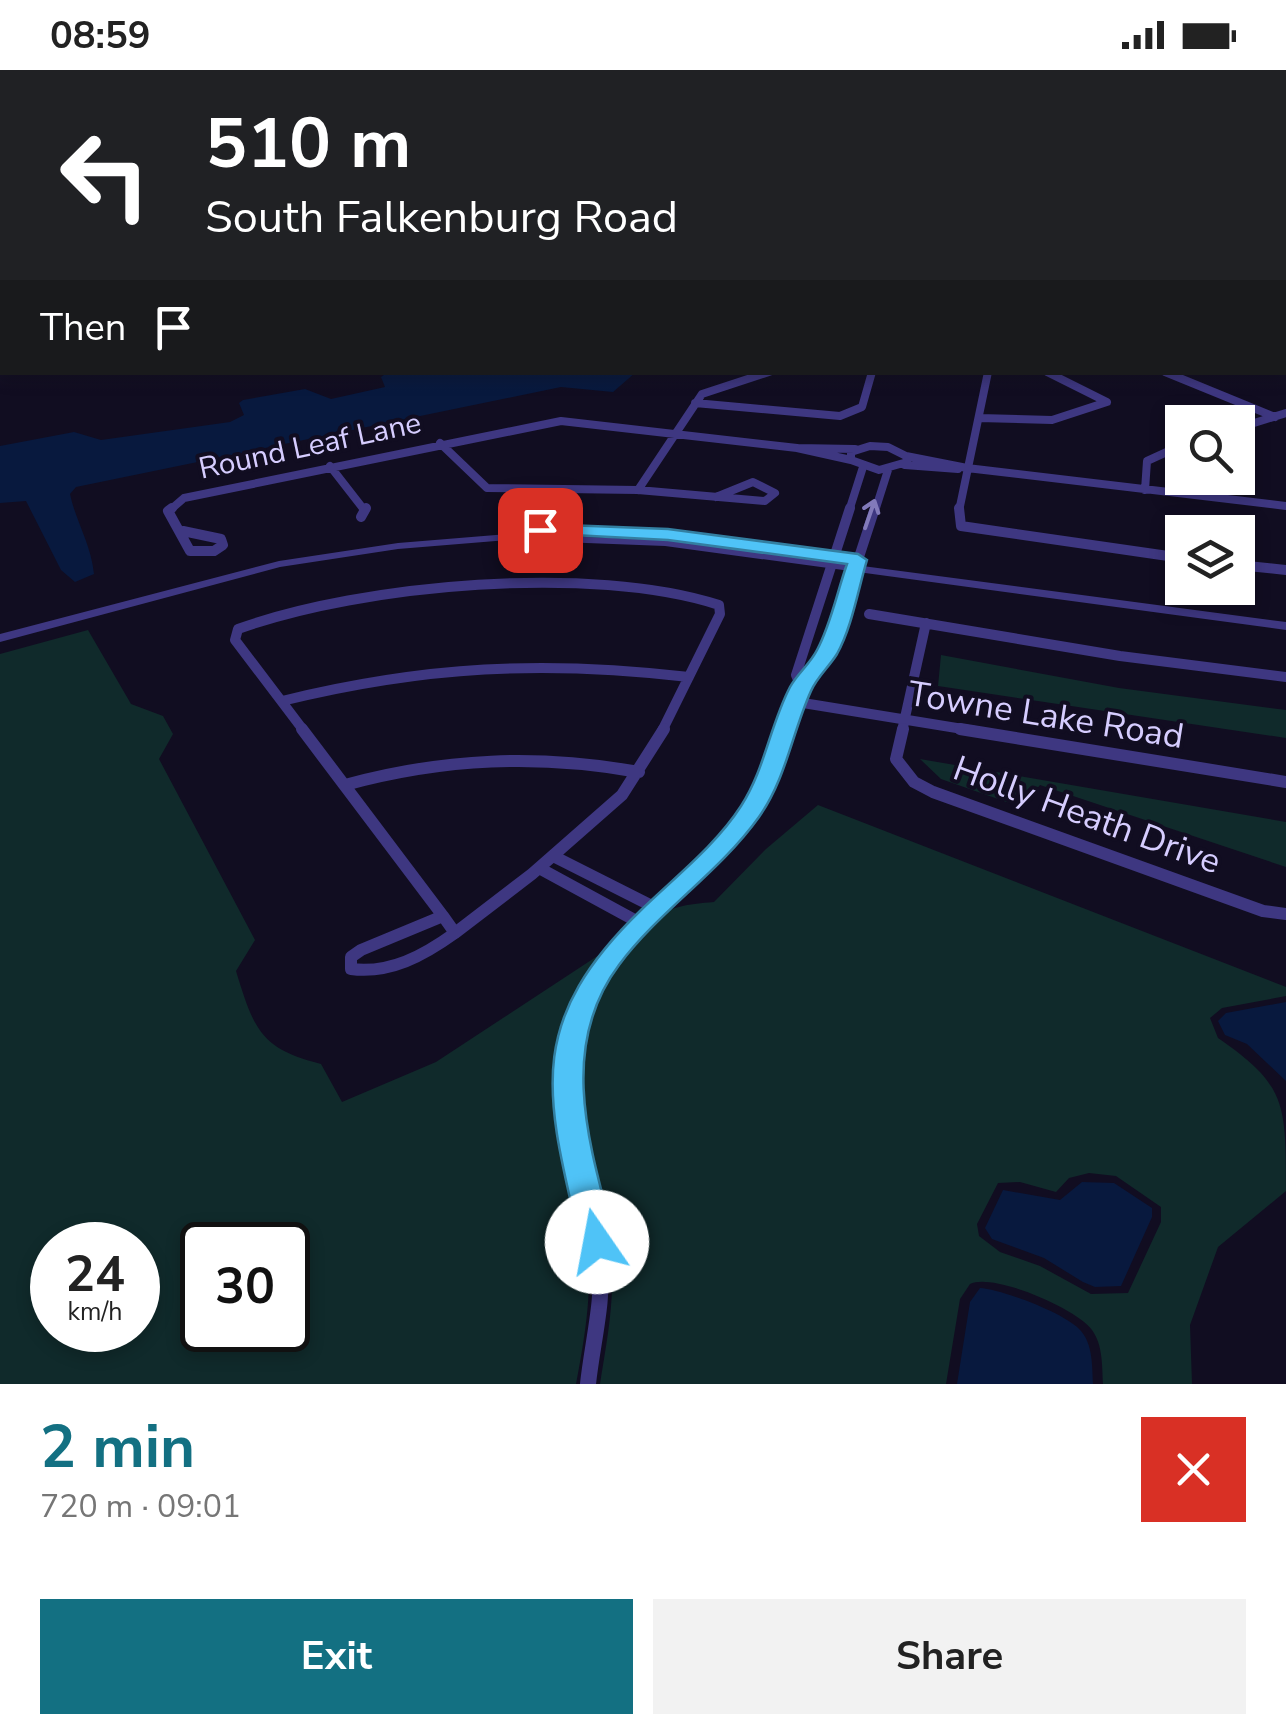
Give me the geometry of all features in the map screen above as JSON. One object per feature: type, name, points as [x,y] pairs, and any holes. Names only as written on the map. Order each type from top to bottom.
[{"type":"street","points":[[638,490],[694,403],[717,385],[757,375]]},
{"type":"street","points":[[694,403],[840,416],[862,408],[871,375]]},
{"type":"street","points":[[987,375],[958,513],[961,526],[1165,556]]},
{"type":"street","points":[[979,418],[1052,420],[1107,402],[1053,375]]},
{"type":"street","points":[[1172,375],[1274,417]]},
{"type":"street","points":[[1255,423],[1286,413]]},
{"type":"street","points":[[440,443],[561,422],[797,448],[888,447],[905,460],[1286,506]]},
{"type":"street","name":"Round Leaf Lane","points":[[183,531],[168,510],[184,498],[440,443],[487,488],[638,490],[716,497],[765,500],[776,493],[769,485],[751,481],[716,497]]},
{"type":"street","points":[[797,448],[888,470],[905,460]]},
{"type":"street","points":[[851,460],[856,449]]},
{"type":"street","points":[[1146,490],[1143,471],[1147,461],[1165,453]]},
{"type":"street","points":[[330,466],[366,508],[361,518]]},
{"type":"street","points":[[799,695],[796,675],[863,467]]},
{"type":"street","points":[[588,1384],[601,1267],[594,1217],[572,1140],[566,1077],[571,1033],[584,997],[610,957],[722,847],[750,811],[770,775],[799,695],[828,652],[888,470]]},
{"type":"street","points":[[0,628],[214,570],[374,545],[508,538],[602,538],[832,560],[1286,618]]},
{"type":"street","points":[[0,638],[218,578],[374,545]]},
{"type":"street","points":[[1255,567],[1286,570]]},
{"type":"street","points":[[442,916],[361,950],[351,957],[350,970],[372,973],[458,936],[622,795],[639,772],[689,677],[720,614],[719,605],[708,598],[580,586],[474,587],[329,605],[238,629],[235,640],[458,936]]},
{"type":"street","points":[[1192,609],[1286,626]]},
{"type":"street","points":[[870,614],[1120,656],[1286,677]]},
{"type":"street","name":"Holly Heath Drive","points":[[926,624],[896,758],[914,782],[932,792],[1263,911],[1286,914]]},
{"type":"street","points":[[282,700],[436,667],[516,662],[599,665],[689,677]]},
{"type":"street","name":"Towne Lake Road","points":[[799,695],[904,720],[1286,782]]},
{"type":"street","points":[[345,785],[410,767],[485,756],[537,756],[639,772]]},
{"type":"street","points":[[553,856],[656,908]]},
{"type":"street","points":[[539,868],[640,924]]},
{"type":"street","points":[[595,898],[609,884]]},
{"type":"green space","points":[[88,630],[131,704],[163,716],[173,734],[159,759],[255,940],[236,971],[255,1022],[272,1043],[321,1064],[342,1102],[436,1062],[605,951],[568,1019],[557,1069],[559,1121],[588,1253],[587,1312],[576,1384],[0,1384],[0,654]]},
{"type":"green space","points":[[941,655],[1119,688],[1286,710],[1286,738],[938,686]]},
{"type":"green space","points":[[920,759],[1286,822],[1286,867],[1040,785],[1021,807],[941,779]]},
{"type":"green space","points":[[818,805],[1286,987],[1286,996],[1222,1008],[1210,1018],[1218,1038],[1257,1069],[1277,1099],[1285,1136],[1286,1191],[1218,1247],[1190,1325],[1192,1384],[1103,1384],[1098,1342],[1084,1322],[1034,1295],[981,1282],[970,1284],[960,1299],[946,1384],[600,1384],[612,1278],[605,1221],[580,1103],[577,1065],[582,1028],[597,990],[646,928],[672,909],[714,902],[766,849]],"holes":[[[1089,1173],[1116,1176],[1161,1207],[1161,1222],[1128,1293],[1091,1294],[1040,1266],[1000,1252],[979,1236],[977,1224],[998,1183],[1020,1182],[1056,1192],[1069,1178]]]},
{"type":"water","points":[[633,375],[613,392],[561,387],[76,487],[70,494],[94,574],[75,582],[61,570],[26,501],[0,503],[0,446],[74,432],[101,440],[230,422],[244,415],[239,403],[243,400],[305,389],[331,399],[385,387],[381,377]]},
{"type":"water","points":[[1286,1002],[1286,1081],[1247,1044],[1225,1035],[1218,1021],[1226,1013]]},
{"type":"water","points":[[1082,1182],[1114,1183],[1152,1208],[1152,1217],[1121,1286],[1095,1287],[1083,1282],[1044,1258],[992,1239],[985,1228],[1003,1190],[1060,1200]]},
{"type":"water","points":[[980,1288],[1034,1304],[1074,1324],[1088,1343],[1093,1384],[957,1384],[970,1302]]},
{"type":"route","points":[[540,530],[668,534],[858,560],[828,652],[801,687],[770,775],[750,811],[722,847],[610,957],[584,997],[571,1033],[566,1077],[572,1140],[594,1217],[597,1242]]}]
